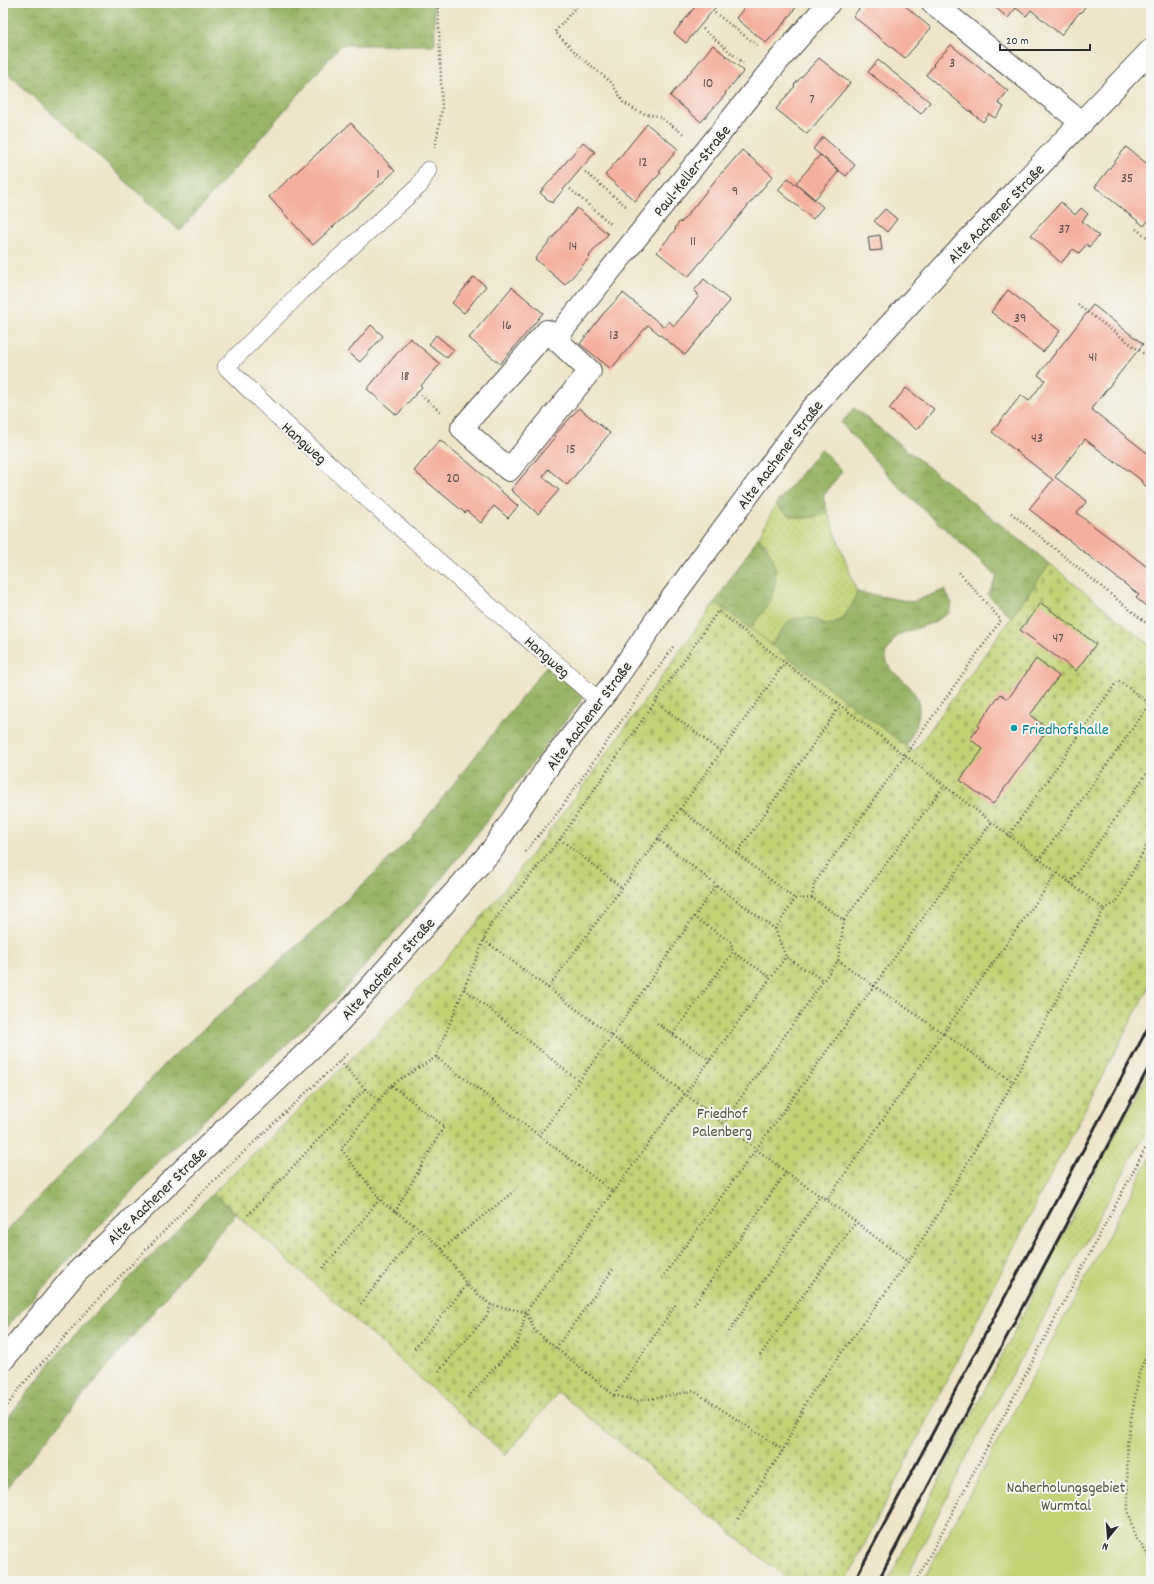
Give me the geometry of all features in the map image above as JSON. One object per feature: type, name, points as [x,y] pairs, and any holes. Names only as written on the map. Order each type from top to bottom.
[{"type":"main road","name":"Paul-Keller-Straße","points":[[556,338],[778,61],[829,3]]},
{"type":"main road","points":[[933,3],[1082,123]]},
{"type":"main road","name":"Alte Aachener Straße","points":[[3,1360],[76,1273],[340,1021],[492,850],[549,765],[611,686],[707,550],[811,410],[972,236],[1151,50]]},
{"type":"main road","points":[[547,331],[556,338],[590,370],[509,470],[462,428],[547,331]]},
{"type":"lane","name":"Hangweg","points":[[428,170],[419,186],[302,291],[226,367],[280,419],[376,506],[599,700]]},
{"type":"path","points":[[428,170],[434,153],[442,109],[438,3]]},
{"type":"path","points":[[579,3],[555,32],[578,56],[612,83],[623,102],[635,110],[645,114],[658,116],[706,151]]},
{"type":"path","points":[[715,13],[778,61]]},
{"type":"path","points":[[703,29],[764,80]]},
{"type":"path","points":[[585,172],[648,224]]},
{"type":"path","points":[[570,189],[633,242]]},
{"type":"path","points":[[1136,229],[1151,240]]},
{"type":"path","points":[[1078,305],[1151,359]]},
{"type":"path","points":[[1010,513],[1151,627]]},
{"type":"path","points":[[812,898],[814,884],[1001,620],[958,571]]},
{"type":"path","points":[[526,1312],[491,1305],[467,1285],[442,1249],[420,1229],[395,1212],[380,1198],[341,1149],[390,1085],[436,1057],[490,925],[560,839],[718,611],[905,757],[1104,909]]},
{"type":"path","points":[[548,988],[785,663]]},
{"type":"path","points":[[1008,836],[1118,680],[1151,704],[1039,860]]},
{"type":"path","points":[[656,702],[721,752]]},
{"type":"path","points":[[737,853],[840,706]]},
{"type":"path","points":[[1070,883],[1151,767]]},
{"type":"path","points":[[723,1123],[838,960],[844,920],[944,786]]},
{"type":"path","points":[[680,809],[795,899],[812,898],[844,920]]},
{"type":"path","points":[[662,1278],[991,823]]},
{"type":"path","points":[[738,1519],[783,1450],[807,1400],[908,1262],[938,1213],[1013,1082],[1104,909],[1116,903],[1151,837]]},
{"type":"path","points":[[560,839],[622,888]]},
{"type":"path","points":[[658,839],[775,929],[786,957],[824,981]]},
{"type":"path","points":[[827,1200],[1057,873]]},
{"type":"path","points":[[539,1136],[612,1036],[716,885]]},
{"type":"path","points":[[775,929],[795,899]]},
{"type":"path","points":[[694,917],[731,942],[733,952],[771,978]]},
{"type":"path","points":[[484,940],[612,1036],[786,1172],[827,1200],[908,1262]]},
{"type":"path","points":[[673,1034],[733,952]]},
{"type":"path","points":[[468,1397],[518,1342],[526,1312],[786,957]]},
{"type":"path","points":[[838,960],[1013,1082]]},
{"type":"path","points":[[464,989],[580,1081]]},
{"type":"path","points":[[657,1023],[710,1060]]},
{"type":"path","points":[[321,1039],[365,1089],[379,1100]]},
{"type":"path","points":[[436,1057],[614,1192]]},
{"type":"path","points":[[390,1085],[444,1126],[395,1212]]},
{"type":"path","points":[[248,1215],[365,1089]]},
{"type":"path","points":[[916,1581],[1151,1138]]},
{"type":"path","points":[[694,1305],[786,1172]]},
{"type":"path","points":[[442,1249],[514,1190]]},
{"type":"path","points":[[728,1332],[820,1196]]},
{"type":"path","points":[[324,1268],[380,1198]]},
{"type":"path","points":[[760,1355],[856,1222]]},
{"type":"path","points":[[361,1304],[420,1229]]},
{"type":"path","points":[[556,1348],[614,1268]]},
{"type":"path","points":[[414,1349],[467,1285]]},
{"type":"path","points":[[614,1395],[676,1304]]},
{"type":"path","points":[[439,1371],[486,1317],[491,1305]]},
{"type":"path","points":[[526,1312],[535,1331],[614,1395],[637,1401],[694,1391],[783,1450]]},
{"type":"path","points":[[1151,1344],[1139,1373],[1127,1444],[1128,1509],[1134,1535],[1151,1559]]},
{"type":"green space","points":[[3,3],[434,3],[435,45],[341,45],[180,231],[3,69]]},
{"type":"green space","points":[[854,408],[1050,564],[1011,617],[988,595],[997,576],[903,491],[841,423]]},
{"type":"green space","points":[[821,449],[842,471],[823,497],[828,513],[806,518],[794,517],[782,510],[776,504]]},
{"type":"green space","points":[[776,504],[782,511],[816,516],[828,513],[857,592],[854,601],[842,620],[825,625],[814,618],[780,633],[771,645],[750,628],[768,604],[767,545],[758,538]]},
{"type":"green space","points":[[758,538],[770,552],[776,577],[773,594],[769,603],[750,628],[715,602]]},
{"type":"green space","name":"Friedhof Palenberg","points":[[1050,564],[1151,646],[1151,983],[1042,1191],[846,1581],[790,1581],[558,1392],[506,1455],[213,1193],[374,1036],[465,937],[562,814],[715,602],[914,752]]},
{"type":"green space","points":[[944,590],[952,603],[949,613],[932,623],[897,635],[885,654],[890,669],[913,691],[919,706],[917,721],[906,746],[771,645],[790,620],[812,618],[825,625],[842,620],[854,601],[857,592],[912,602]]},
{"type":"green space","points":[[548,664],[584,697],[438,883],[333,1002],[163,1157],[3,1331],[3,1235],[170,1059],[315,930],[410,839]]},
{"type":"green space","points":[[1151,1068],[1151,1123],[965,1460],[905,1581],[888,1581],[1095,1172]]},
{"type":"green space","name":"Naherholungsgebiet Wurmtal","points":[[1151,1156],[1151,1581],[923,1581]]},
{"type":"green space","points":[[213,1193],[235,1214],[11,1482],[3,1495],[3,1424],[69,1340]]},
{"type":"building","points":[[698,3],[719,3],[686,43],[674,33]]},
{"type":"building","points":[[748,3],[799,3],[786,21],[766,43],[736,18]]},
{"type":"building","points":[[864,3],[902,3],[931,28],[905,58],[853,16]]},
{"type":"building","points":[[990,3],[1087,3],[1081,13],[1080,12],[1061,35],[1031,10],[1026,16],[1016,8],[1008,18]]},
{"type":"building","points":[[713,45],[744,71],[701,122],[670,96]]},
{"type":"building","points":[[951,45],[1008,91],[998,103],[1004,107],[995,118],[989,114],[983,122],[926,75],[934,65],[933,64]]},
{"type":"building","points":[[819,58],[850,83],[807,134],[776,109],[795,86],[794,85]]},
{"type":"building","points":[[878,60],[930,102],[921,114],[868,72]]},
{"type":"building","points":[[351,123],[395,171],[313,245],[269,197]]},
{"type":"building","points":[[647,124],[678,149],[659,172],[661,173],[635,201],[605,175]]},
{"type":"building","points":[[823,137],[855,165],[846,176],[813,149]]},
{"type":"building","points":[[583,142],[595,152],[552,203],[540,193]]},
{"type":"building","points":[[1126,147],[1151,167],[1151,217],[1144,226],[1095,187]]},
{"type":"building","points":[[742,150],[773,176],[688,277],[657,252],[676,229],[675,228],[680,221],[681,223],[722,172]]},
{"type":"building","points":[[820,155],[839,171],[815,199],[796,183]]},
{"type":"building","points":[[788,178],[823,207],[813,219],[778,190]]},
{"type":"building","points":[[1061,202],[1075,215],[1081,208],[1088,214],[1082,221],[1099,236],[1089,247],[1087,244],[1079,253],[1073,249],[1061,263],[1031,235]]},
{"type":"building","points":[[577,208],[608,234],[565,285],[535,259]]},
{"type":"building","points":[[885,209],[897,219],[887,232],[874,221]]},
{"type":"building","points":[[880,235],[882,250],[870,251],[868,237]]},
{"type":"building","points":[[474,277],[486,286],[464,313],[452,303]]},
{"type":"building","points":[[704,279],[730,301],[685,355],[648,325],[611,369],[580,344],[603,314],[623,293],[664,327],[669,321],[674,326],[699,296],[694,291]]},
{"type":"building","points":[[512,287],[543,313],[500,364],[469,338]]},
{"type":"building","points":[[1008,290],[1060,331],[1043,352],[991,312]]},
{"type":"building","points":[[1093,305],[1143,344],[1091,409],[1151,456],[1151,490],[1142,483],[1141,480],[1085,439],[1055,477],[1087,501],[1077,513],[1151,570],[1151,610],[1136,598],[1139,595],[1029,509],[1053,480],[992,432],[1021,395],[1029,401],[1045,380],[1038,375]]},
{"type":"building","points":[[371,325],[383,336],[360,362],[348,352]]},
{"type":"building","points":[[436,335],[454,350],[447,358],[429,344]]},
{"type":"building","points":[[410,338],[440,364],[397,415],[367,389]]},
{"type":"building","points":[[906,388],[934,409],[917,430],[889,409]]},
{"type":"building","points":[[579,408],[610,433],[567,485],[548,469],[543,477],[559,490],[538,514],[511,490],[555,437],[554,436]]},
{"type":"building","points":[[440,440],[518,506],[508,518],[494,506],[481,523],[467,511],[465,513],[414,471]]},
{"type":"building","points":[[1041,603],[1096,644],[1076,671],[1020,630]]},
{"type":"building","points":[[1036,659],[1059,676],[1030,715],[1048,729],[993,804],[960,780],[983,749],[970,739],[979,727],[978,725],[1001,694],[1008,699]]},
{"type":"railway","points":[[854,1581],[1151,1022]]},
{"type":"railway","points":[[878,1581],[1151,1063]]},
{"type":"place","name":"Friedhofshalle","points":[[1014,728]]}]
